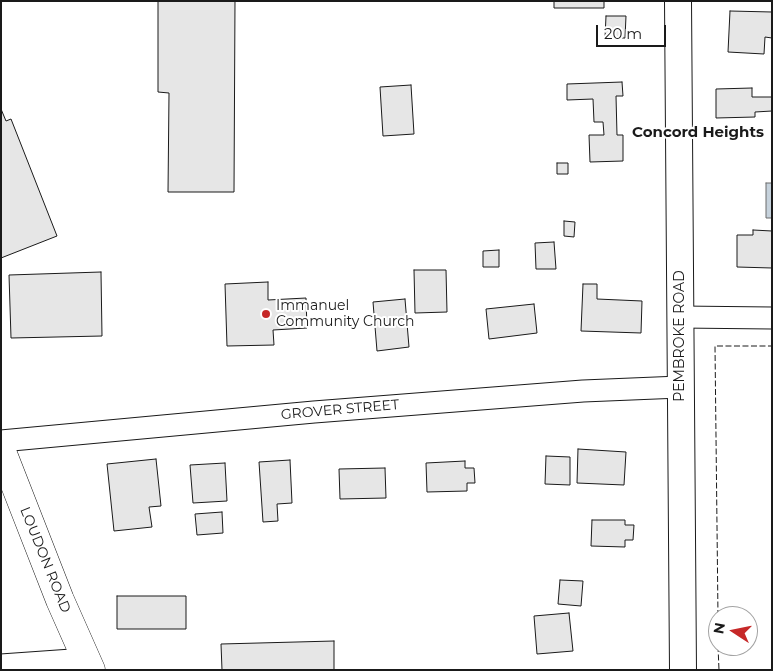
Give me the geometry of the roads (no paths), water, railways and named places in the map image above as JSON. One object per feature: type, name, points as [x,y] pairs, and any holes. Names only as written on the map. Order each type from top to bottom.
[{"type":"main road","name":"LOUDON ROAD","points":[[1,449],[60,600],[88,664]]},
{"type":"street","name":"PEMBROKE ROAD","points":[[678,1],[683,670]]},
{"type":"street","points":[[680,317],[772,318]]},
{"type":"street","name":"GROVER STREET","points":[[1,441],[314,412],[583,391],[680,387]]},
{"type":"street","points":[[1,665],[88,664]]},
{"type":"place","name":"Immanuel Community Church","points":[[266,314]]},
{"type":"district","name":"Concord Heights","points":[[698,133]]}]
